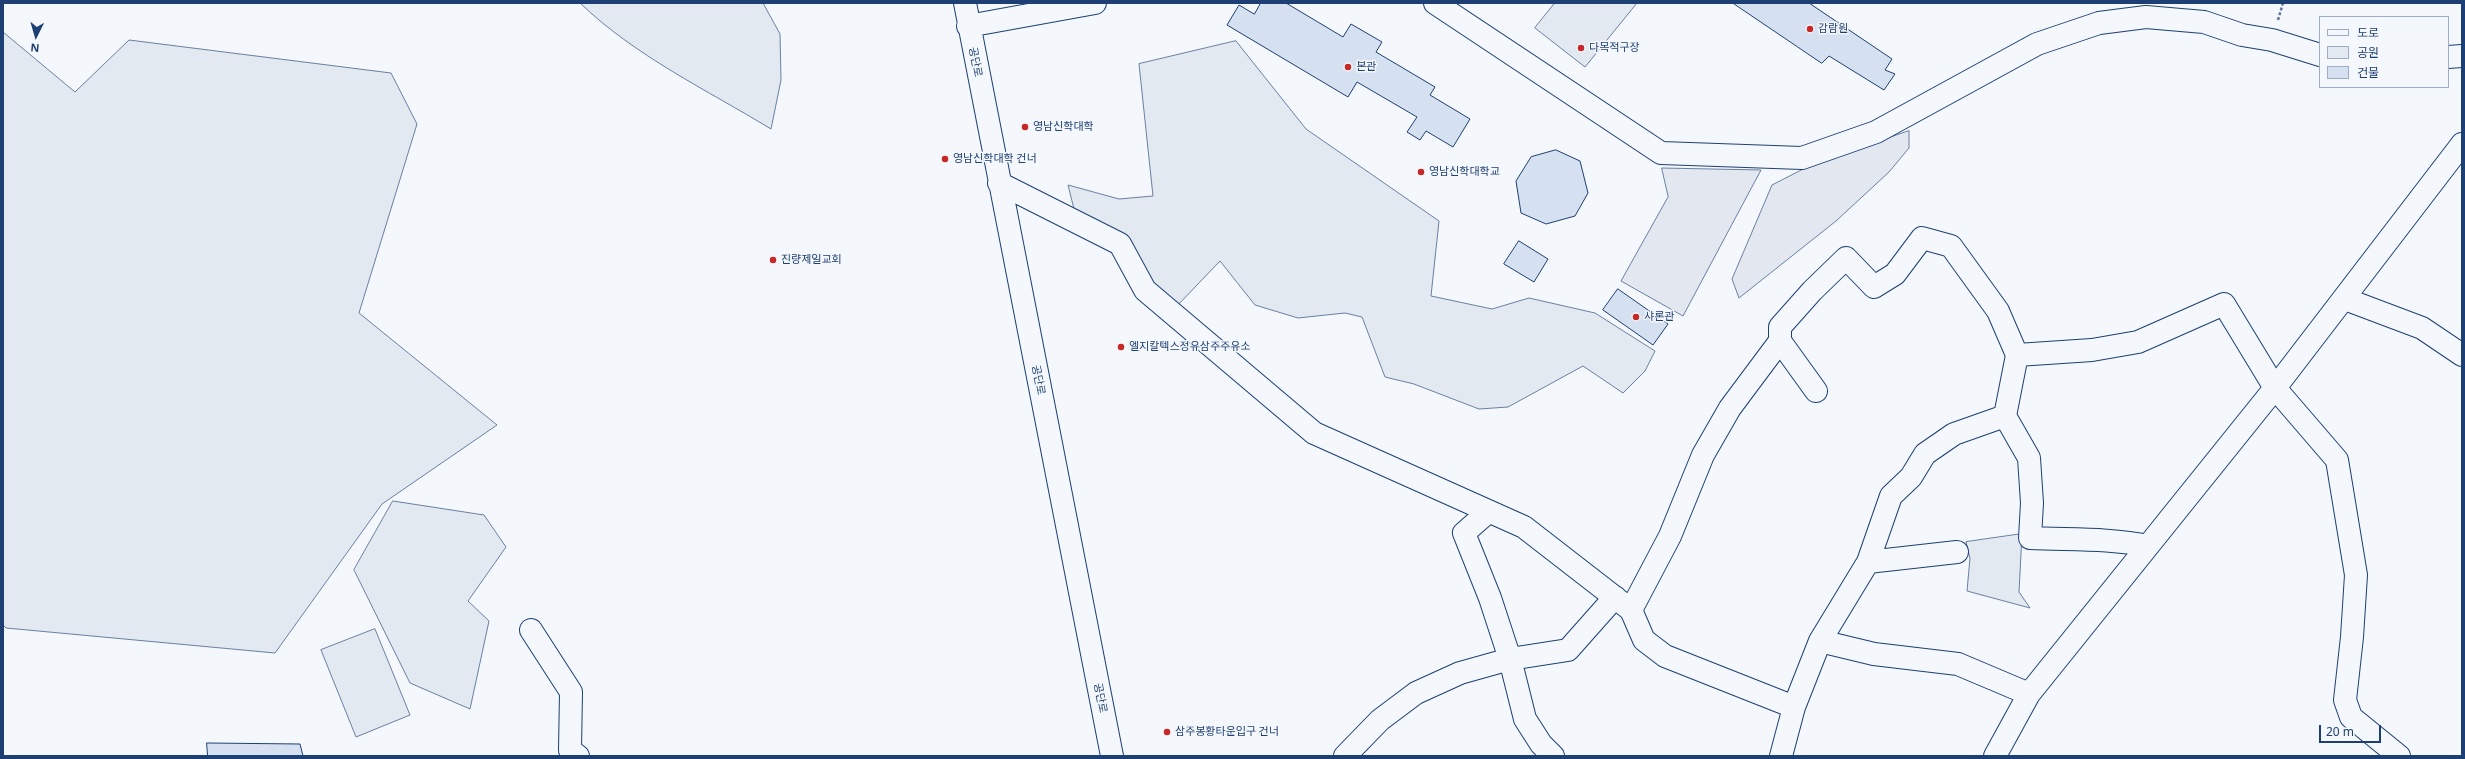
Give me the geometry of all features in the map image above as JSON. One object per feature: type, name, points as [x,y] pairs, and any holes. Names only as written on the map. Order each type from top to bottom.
[{"type":"street","name":"공단로","points":[[965,3],[968,26],[1112,756]]},
{"type":"street","points":[[968,26],[1095,3]]},
{"type":"street","points":[[1435,3],[1661,153],[1782,159],[1802,158],[1876,132],[2036,44],[2100,23],[2146,17],[2204,22],[2242,35],[2272,40],[2319,55]]},
{"type":"street","points":[[2449,57],[2462,56]]},
{"type":"street","points":[[1995,756],[2029,694],[2275,388],[2345,299],[2462,144]]},
{"type":"street","points":[[999,183],[1120,244],[1144,290],[1314,433],[1524,527],[1631,610],[1644,640],[1665,656],[1794,707]]},
{"type":"street","points":[[1816,391],[1780,341],[1780,327],[1812,291],[1846,258],[1874,287],[1895,274],[1922,238],[1951,246],[1998,311],[2017,355],[2005,416],[2029,458],[2032,503],[2030,538],[2121,541],[2148,546]]},
{"type":"street","points":[[2345,299],[2422,328],[2462,355]]},
{"type":"street","points":[[2017,355],[2092,350],[2138,342],[2224,304],[2275,388],[2337,460],[2356,575],[2352,637],[2345,700],[2351,717],[2399,756]]},
{"type":"street","points":[[1631,610],[1670,536],[1703,455],[1730,408],[1780,341]]},
{"type":"street","points":[[1781,756],[1794,707],[1820,641],[1868,562],[1892,496],[1911,478],[1925,454],[1954,434],[2005,416]]},
{"type":"street","points":[[1488,512],[1464,533],[1490,598],[1510,659],[1525,719],[1541,744],[1553,756]]},
{"type":"street","points":[[1868,562],[1957,552]]},
{"type":"street","points":[[1345,756],[1380,720],[1416,693],[1460,673],[1510,659],[1568,650],[1615,597]]},
{"type":"street","points":[[531,630],[571,692],[570,750],[578,756]]},
{"type":"street","points":[[1820,641],[1874,654],[1958,664],[2029,694]]},
{"type":"green space","points":[[580,3],[763,3],[780,34],[781,80],[771,129],[648,56],[624,40]]},
{"type":"green space","name":"다목적구장","points":[[1555,3],[1637,3],[1585,67],[1535,28]]},
{"type":"green space","points":[[3,32],[75,92],[129,40],[391,73],[417,124],[359,313],[497,425],[382,504],[275,653],[6,628],[3,625]]},
{"type":"green space","points":[[1236,41],[1306,129],[1439,221],[1431,296],[1492,309],[1529,298],[1595,313],[1655,351],[1645,371],[1623,393],[1583,366],[1508,407],[1479,409],[1414,384],[1385,377],[1362,317],[1345,313],[1298,318],[1255,305],[1220,261],[1176,307],[1075,213],[1068,185],[1119,199],[1153,196],[1139,64]]},
{"type":"green space","points":[[393,501],[484,515],[506,547],[468,601],[489,621],[470,709],[410,683],[354,570]]},
{"type":"green space","points":[[2022,534],[2019,592],[2030,608],[1967,591],[1970,558],[1966,542]]},
{"type":"green space","points":[[375,629],[410,715],[356,737],[321,650]]},
{"type":"shaded area","points":[[1909,131],[1909,148],[1889,172],[1836,221],[1739,298],[1732,279],[1772,185],[1813,164]]},
{"type":"shaded area","points":[[1662,168],[1761,170],[1683,316],[1621,281],[1668,197]]},
{"type":"building","name":"본관","points":[[1261,3],[1286,3],[1343,37],[1351,24],[1382,42],[1376,52],[1435,87],[1430,95],[1470,119],[1453,147],[1426,131],[1420,140],[1407,132],[1417,117],[1357,82],[1348,97],[1227,25],[1239,5],[1254,14]]},
{"type":"building","name":"감람원","points":[[1733,3],[1809,3],[1892,59],[1885,70],[1895,74],[1884,90],[1829,56],[1822,63]]},
{"type":"building","points":[[1556,150],[1580,161],[1588,193],[1575,216],[1546,224],[1521,213],[1516,181],[1531,157]]},
{"type":"building","points":[[1519,241],[1548,259],[1534,282],[1504,264]]},
{"type":"building","name":"샤론관","points":[[1618,289],[1668,324],[1653,345],[1603,310]]},
{"type":"building","points":[[207,743],[300,744],[303,756],[208,756]]},
{"type":"place","name":"감람원","points":[[1810,29]]},
{"type":"place","name":"다목적구장","points":[[1581,48]]},
{"type":"place","name":"본관","points":[[1348,67]]},
{"type":"place","name":"영남신학대학","points":[[1025,127]]},
{"type":"place","name":"영남신학대학 건너","points":[[945,159]]},
{"type":"place","name":"영남신학대학교","points":[[1421,172]]},
{"type":"place","name":"진량제일교회","points":[[773,260]]},
{"type":"place","name":"샤론관","points":[[1636,317]]},
{"type":"place","name":"엘지칼텍스정유삼주주유소","points":[[1121,347]]},
{"type":"place","name":"삼주봉황타운입구 건너","points":[[1167,732]]}]
